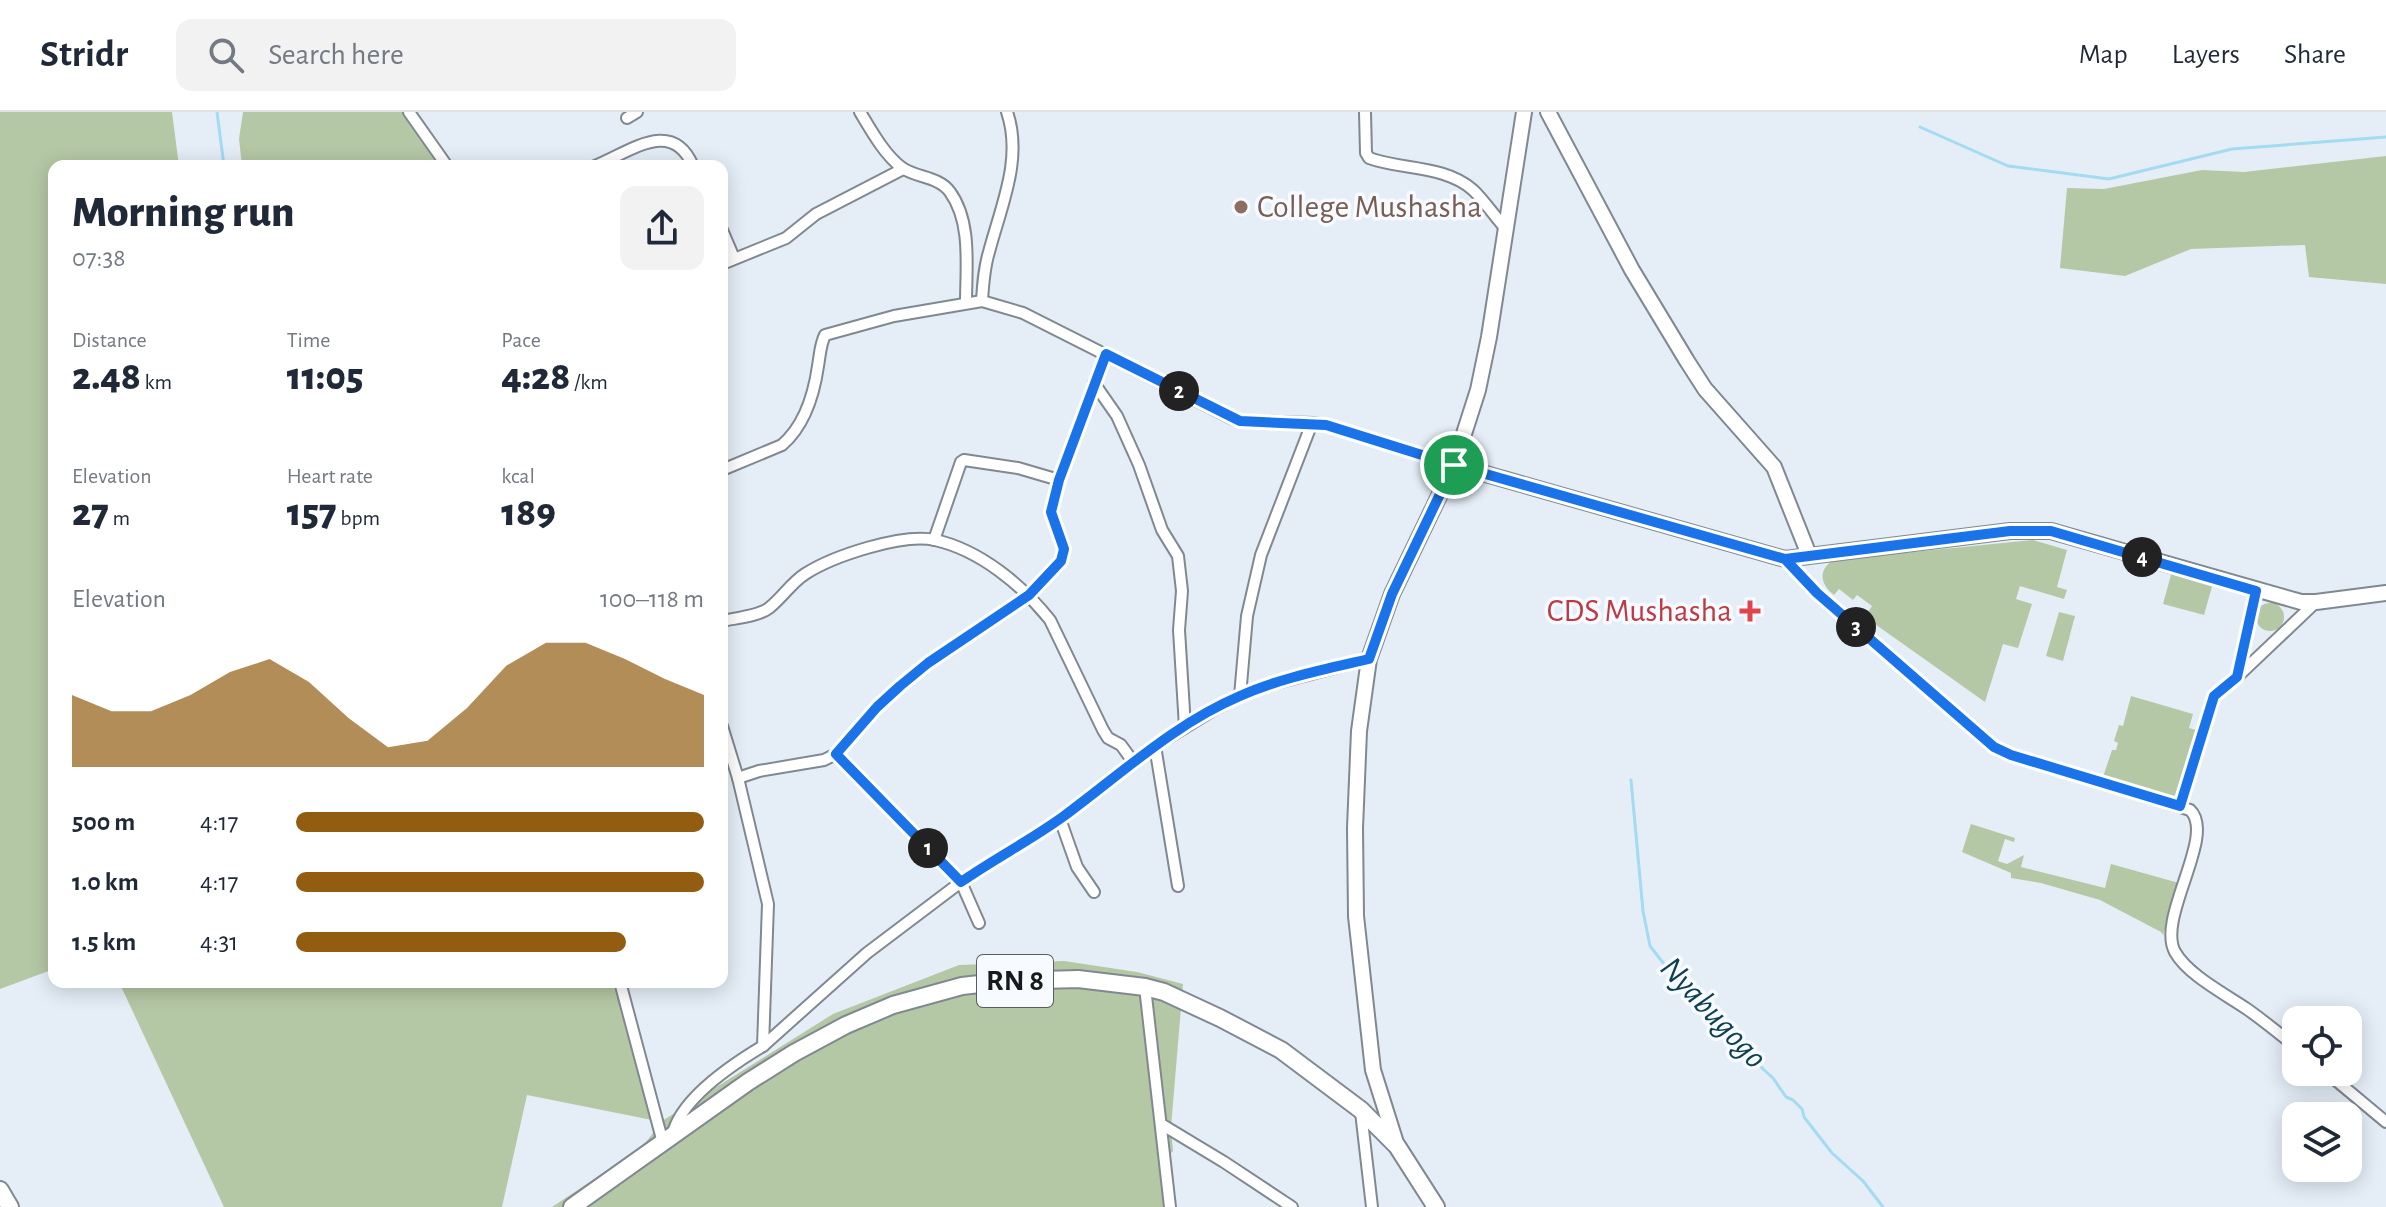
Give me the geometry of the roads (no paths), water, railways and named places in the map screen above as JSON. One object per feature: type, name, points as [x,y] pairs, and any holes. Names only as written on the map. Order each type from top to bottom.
[{"type":"main road","name":"RN 8","points":[[572,1207],[748,1082],[846,1025],[893,1005],[962,986],[1078,979],[1164,992],[1281,1050],[1361,1110],[1397,1146],[1436,1207]]},
{"type":"main road","points":[[0,1190],[10,1207]]},
{"type":"street","points":[[409,112],[443,160]]},
{"type":"street","points":[[860,112],[889,155],[903,169],[946,187],[959,209],[965,249],[966,302]]},
{"type":"street","points":[[982,301],[985,268],[1011,170],[1012,142],[1007,112]]},
{"type":"street","points":[[1365,112],[1366,153],[1369,158],[1432,172],[1465,184],[1474,190],[1506,229]]},
{"type":"street","points":[[1397,1146],[1373,1070],[1356,916],[1355,828],[1359,731],[1369,659],[1392,594],[1454,465],[1478,390],[1524,112]]},
{"type":"street","points":[[1548,112],[1632,270],[1687,361],[1705,389],[1774,467],[1809,555]]},
{"type":"street","points":[[609,160],[653,141],[664,140],[677,143],[689,160]]},
{"type":"street","points":[[728,261],[786,238],[816,214],[903,169]]},
{"type":"street","points":[[728,244],[734,258]]},
{"type":"street","points":[[728,468],[782,445],[800,424],[810,400],[825,335],[894,316],[982,301],[1023,313],[1240,421],[1312,423],[1785,559],[2010,531],[2051,531],[2301,602],[2386,593]]},
{"type":"street","points":[[738,778],[759,771],[824,760],[836,754],[877,707],[928,663],[1029,595],[1061,561],[1064,549],[1051,512],[1059,480],[1106,354]]},
{"type":"street","points":[[1094,383],[1117,416],[1139,465],[1162,530],[1178,556],[1182,591],[1179,630],[1185,727]]},
{"type":"street","points":[[1240,696],[1247,616],[1261,555],[1312,423]]},
{"type":"street","points":[[934,540],[964,460],[1018,468],[1059,480]]},
{"type":"street","points":[[728,620],[767,611],[804,574],[836,558],[860,549],[916,539],[934,540],[979,557],[1029,595],[1050,620],[1103,730],[1108,738],[1121,745],[1134,763]]},
{"type":"street","points":[[1785,559],[1817,593],[1994,747],[2011,755],[2180,806],[2195,814],[2198,828],[2172,919],[2170,937],[2176,955],[2204,981],[2282,1036]]},
{"type":"street","points":[[2237,677],[2256,591]]},
{"type":"street","points":[[2180,806],[2214,696],[2316,602]]},
{"type":"street","points":[[667,1140],[696,1096],[741,1059],[763,1046],[867,953],[961,882],[1060,819],[1155,746],[1240,696],[1269,685],[1369,659]]},
{"type":"street","points":[[728,746],[768,904],[763,1046]]},
{"type":"street","points":[[1155,746],[1178,886]]},
{"type":"street","points":[[836,754],[961,882],[979,923]]},
{"type":"street","points":[[1060,819],[1077,867],[1094,892]]},
{"type":"street","points":[[1145,987],[1170,1207]]},
{"type":"street","points":[[622,988],[667,1140]]},
{"type":"street","points":[[2343,1086],[2386,1122]]},
{"type":"street","points":[[1361,1110],[1372,1207]]},
{"type":"street","points":[[1161,1124],[1277,1202],[1292,1207]]},
{"type":"waterway","points":[[217,112],[223,160]]},
{"type":"waterway","points":[[1920,127],[2008,166],[2109,179],[2232,149],[2386,137]]},
{"type":"waterway","name":"Nyabugogo","points":[[1631,780],[1643,911],[1650,946],[1720,1023],[1737,1037],[1786,1097],[1802,1109],[1804,1117],[1832,1153],[1863,1181],[1883,1207]]},
{"type":"place","name":"College Mushasha","points":[[1241,207]]},
{"type":"place","name":"CDS Mushasha","points":[[1750,611]]}]
